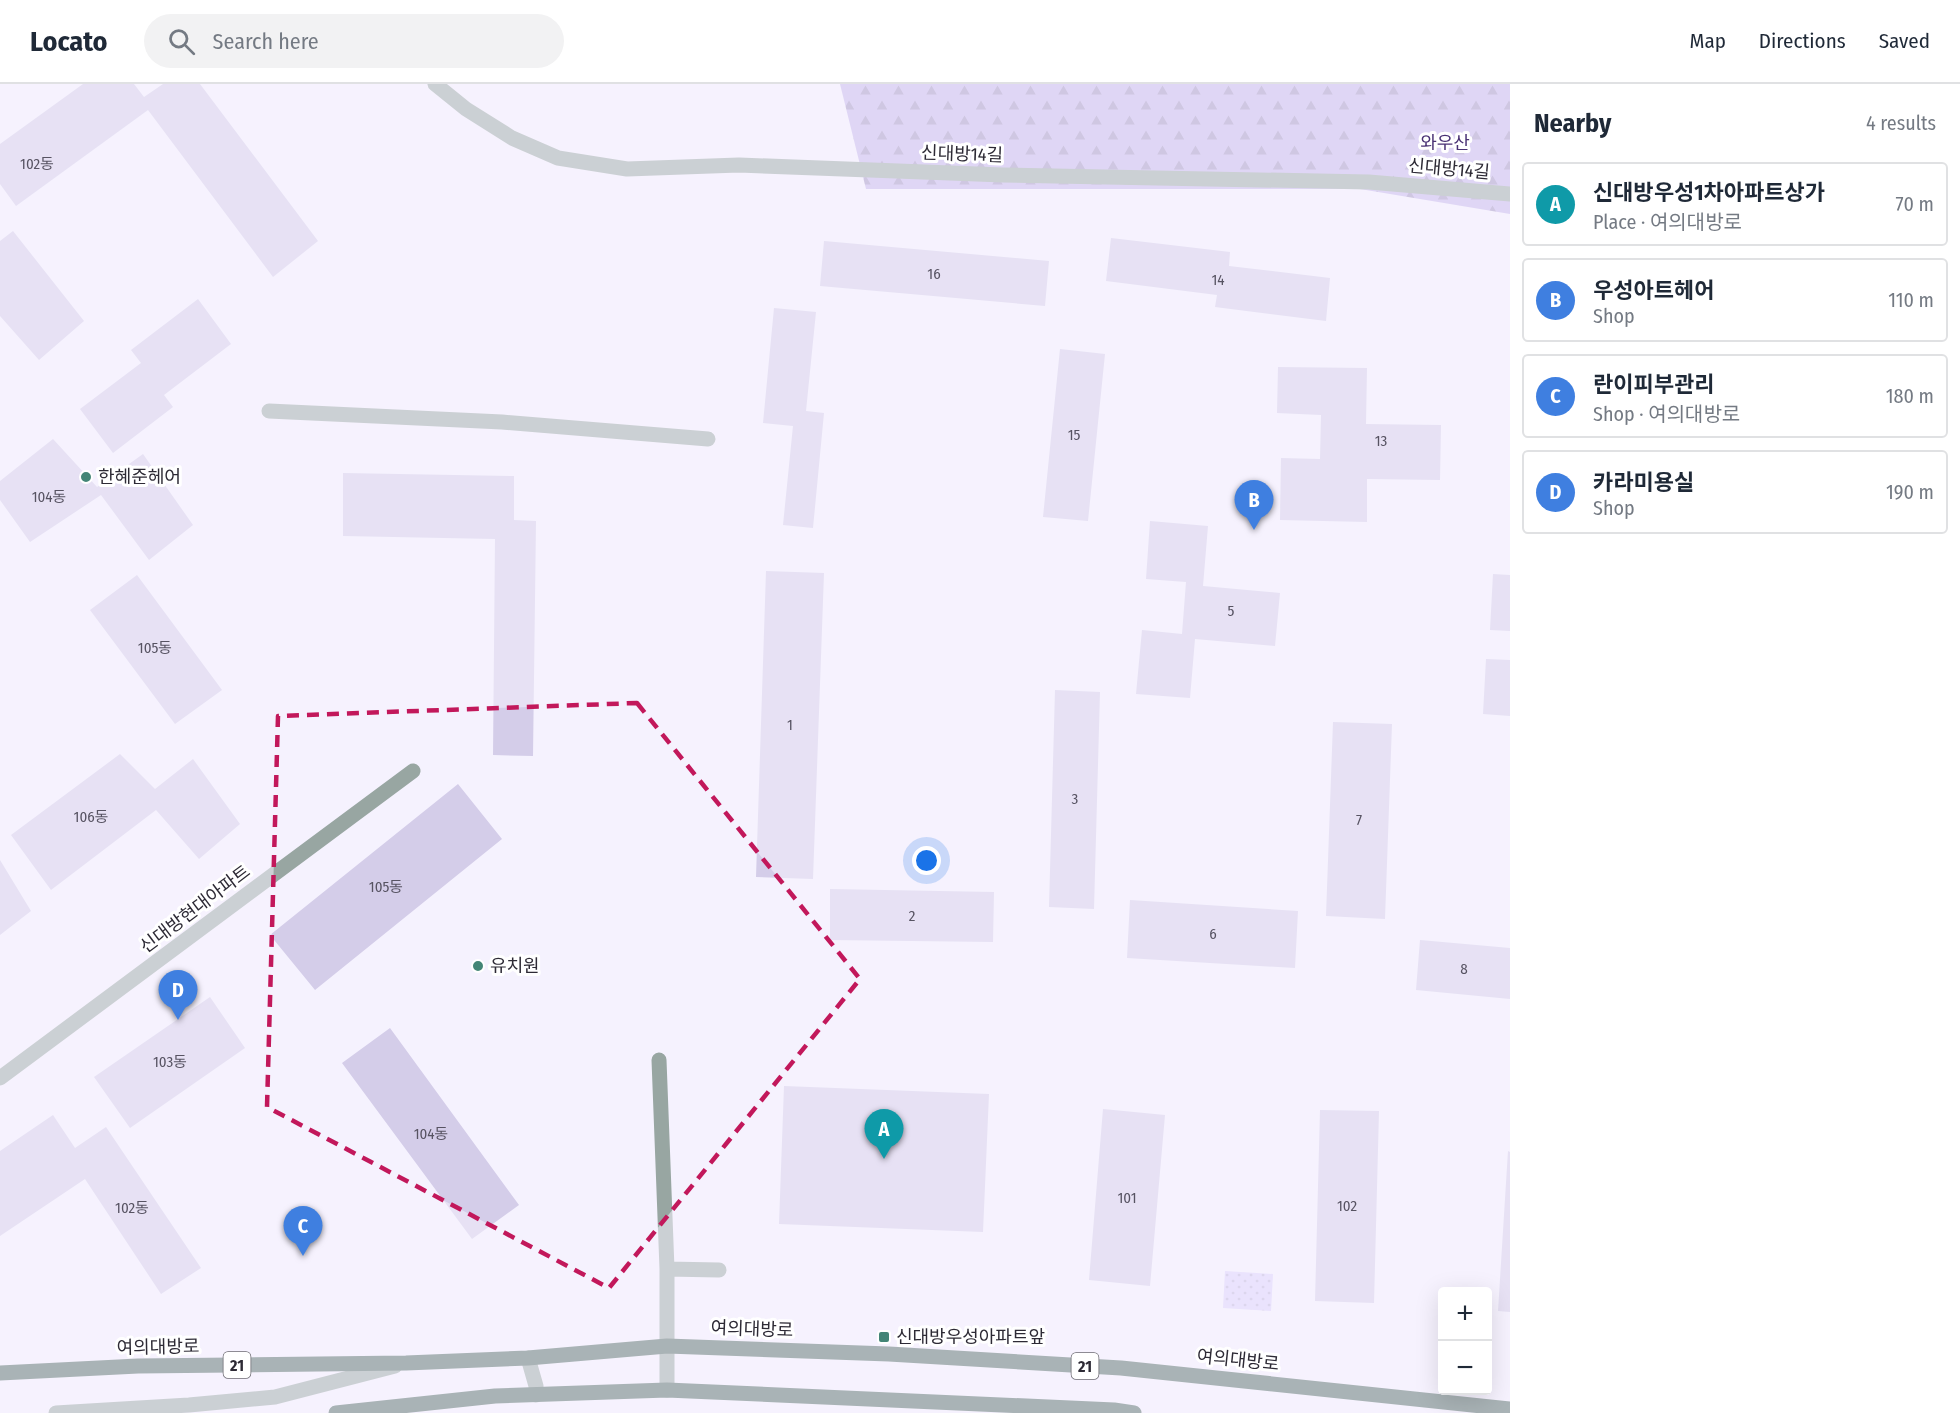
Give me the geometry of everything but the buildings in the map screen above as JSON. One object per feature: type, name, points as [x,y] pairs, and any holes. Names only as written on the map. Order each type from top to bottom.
[{"type":"main road","name":"여의대방로","points":[[0,1372],[138,1366],[406,1363],[528,1358],[667,1346],[889,1354],[1121,1368],[1506,1408]]},
{"type":"main road","points":[[336,1413],[495,1396],[666,1390],[890,1406],[1134,1413]]},
{"type":"street","name":"신대방14길","points":[[435,84],[466,110],[512,138],[558,158],[627,169],[739,165],[1003,175],[1370,182],[1510,194]]},
{"type":"street","points":[[269,411],[502,422],[708,439]]},
{"type":"street","name":"신대방현대아파트","points":[[0,1078],[413,771]]},
{"type":"street","points":[[659,1060],[668,1269],[666,1390]]},
{"type":"street","points":[[668,1269],[719,1270]]},
{"type":"street","points":[[528,1358],[536,1386],[536,1395]]},
{"type":"street","points":[[56,1413],[275,1397],[406,1363]]},
{"type":"highlighted area","points":[[637,703],[860,979],[609,1288],[267,1107],[278,716]]},
{"type":"shaded area","points":[[1225,1271],[1273,1274],[1271,1311],[1223,1308]]},
{"type":"green space","name":"와우산","points":[[840,84],[1510,84],[1510,214],[1360,189],[866,189]]},
{"type":"place","name":"한혜준헤어","points":[[86,477]]},
{"type":"place","name":"우성아트헤어","points":[[1254,530]]},
{"type":"place","name":"유치원","points":[[478,966]]},
{"type":"place","name":"카라미용실","points":[[178,1020]]},
{"type":"place","name":"신대방우성1차아파트상가","points":[[884,1159]]},
{"type":"place","name":"란이피부관리","points":[[303,1256]]},
{"type":"place","name":"신대방우성아파트앞","points":[[884,1337]]}]
